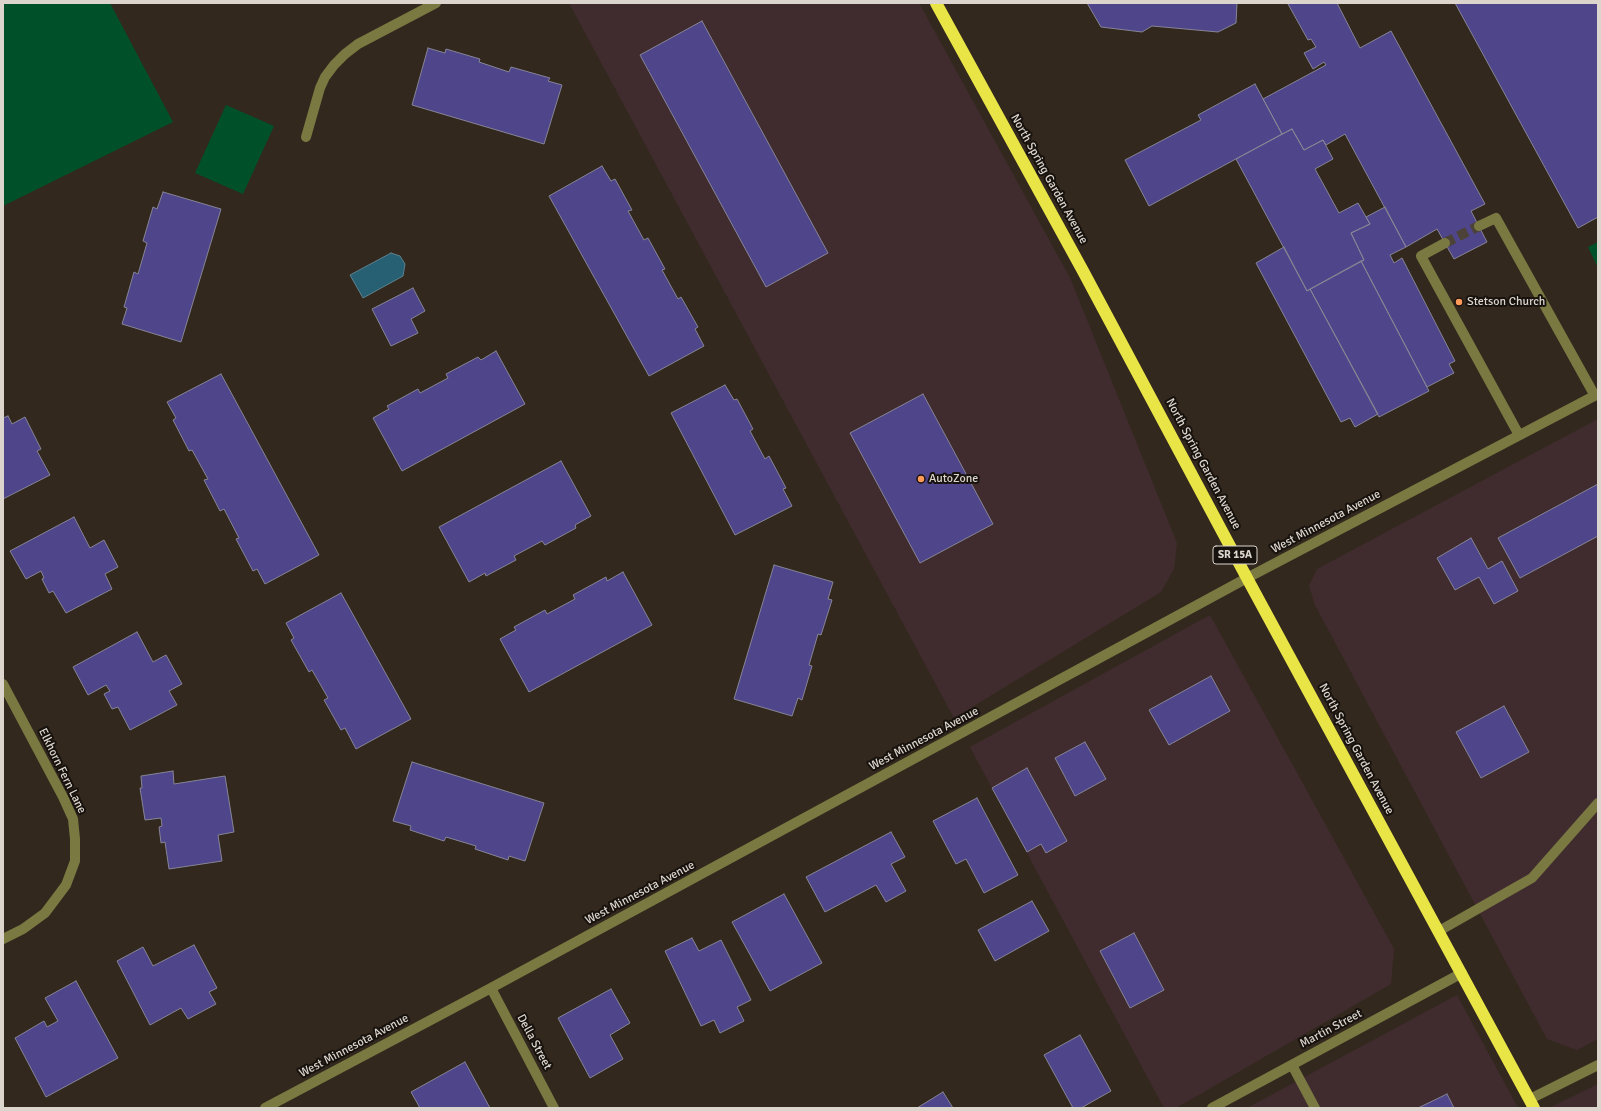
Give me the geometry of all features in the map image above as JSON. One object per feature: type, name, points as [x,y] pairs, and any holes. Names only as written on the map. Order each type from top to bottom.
[{"type":"highway","name":"North Spring Garden Avenue","points":[[936,3],[1083,270],[1247,578],[1532,1104]]},
{"type":"street","points":[[306,137],[320,88],[325,77],[334,65],[358,44],[436,3]]},
{"type":"street","points":[[1479,226],[1496,218],[1596,395]]},
{"type":"street","points":[[1445,243],[1421,256],[1519,435]]},
{"type":"street","name":"West Minnesota Avenue","points":[[264,1108],[491,988],[1247,578],[1596,395]]},
{"type":"street","name":"Elkhorn Fern Lane","points":[[3,684],[63,797],[73,819],[76,839],[75,861],[66,885],[45,913],[3,939]]},
{"type":"street","points":[[1439,931],[1532,878],[1598,803]]},
{"type":"street","name":"Martin Street","points":[[1212,1108],[1462,973]]},
{"type":"street","name":"Della Street","points":[[491,988],[554,1108]]},
{"type":"street","points":[[1292,1065],[1315,1108]]},
{"type":"street","points":[[1532,1104],[1598,1065]]},
{"type":"shaded area","points":[[569,3],[919,3],[1070,278],[1177,543],[1174,569],[1161,592],[954,718]]},
{"type":"shaded area","points":[[1598,419],[1598,1039],[1577,1050],[1547,1039],[1315,605],[1309,586],[1317,569]]},
{"type":"shaded area","points":[[1210,615],[1394,949],[1391,984],[1176,1108],[1164,1108],[970,747]]},
{"type":"shaded area","points":[[1457,995],[1518,1108],[1247,1108]]},
{"type":"shaded area","points":[[1598,1084],[1598,1108],[1551,1107]]},
{"type":"green space","points":[[3,3],[110,3],[173,122],[3,206]]},
{"type":"green space","points":[[226,105],[274,126],[243,194],[195,173]]},
{"type":"green space","points":[[1598,242],[1598,268],[1588,247]]},
{"type":"water","points":[[391,253],[400,256],[405,264],[403,276],[363,298],[350,275]]},
{"type":"building","points":[[1087,3],[1237,3],[1236,23],[1218,32],[1152,26],[1142,32],[1101,27]]},
{"type":"building","points":[[1337,3],[1360,48],[1391,31],[1485,204],[1471,211],[1487,242],[1454,259],[1437,229],[1406,247],[1345,134],[1326,145],[1323,140],[1304,150],[1292,129],[1282,134],[1263,99],[1326,65],[1324,62],[1313,69],[1304,53],[1316,47],[1311,39],[1308,40],[1288,4]]},
{"type":"building","points":[[1455,3],[1598,3],[1598,217],[1578,228]]},
{"type":"building","points":[[702,21],[828,253],[766,287],[640,55]]},
{"type":"building","points":[[428,48],[445,53],[446,49],[480,59],[479,62],[509,72],[511,67],[550,78],[548,81],[562,85],[544,144],[412,105]]},
{"type":"building","points":[[1255,84],[1282,134],[1149,206],[1125,160],[1201,120],[1198,115]]},
{"type":"building","points":[[1292,129],[1304,150],[1323,140],[1333,159],[1315,169],[1339,213],[1358,203],[1370,224],[1351,233],[1364,260],[1307,291],[1236,159]]},
{"type":"building","points":[[602,166],[611,181],[615,179],[632,210],[628,211],[644,240],[648,238],[665,269],[662,270],[678,299],[681,297],[698,327],[695,329],[704,346],[649,376],[549,196]]},
{"type":"building","points":[[163,192],[221,209],[181,342],[122,324],[127,308],[124,307],[134,272],[138,274],[147,243],[143,241],[153,207],[157,209]]},
{"type":"building","points":[[1385,207],[1406,247],[1390,255],[1394,263],[1402,258],[1455,361],[1449,364],[1454,373],[1427,387],[1361,261],[1364,260],[1351,233],[1370,224],[1366,217]]},
{"type":"building","points":[[1284,247],[1307,291],[1310,289],[1378,414],[1355,427],[1350,418],[1341,422],[1256,263]]},
{"type":"building","points":[[1361,261],[1429,391],[1379,417],[1310,289]]},
{"type":"building","points":[[413,288],[425,311],[411,319],[418,333],[391,346],[372,309]]},
{"type":"building","points":[[496,351],[525,404],[402,471],[373,418],[389,409],[387,406],[418,389],[420,393],[448,378],[446,374],[478,357],[481,360]]},
{"type":"building","points":[[221,374],[319,555],[265,584],[257,569],[253,571],[236,539],[239,538],[224,509],[220,511],[204,480],[208,479],[192,450],[189,451],[173,420],[176,418],[167,402]]},
{"type":"building","points":[[725,385],[734,400],[737,399],[753,429],[750,431],[765,459],[769,456],[786,488],[783,489],[792,506],[735,535],[671,413]]},
{"type":"building","name":"AutoZone","points":[[923,394],[993,524],[920,563],[850,433]]},
{"type":"building","points":[[8,416],[12,424],[25,417],[41,449],[37,451],[50,475],[3,499],[3,418]]},
{"type":"building","points":[[561,461],[591,516],[575,525],[576,528],[545,545],[542,541],[514,556],[516,560],[486,576],[485,573],[469,582],[439,527]]},
{"type":"building","points":[[1598,484],[1598,536],[1520,578],[1498,538]]},
{"type":"building","points":[[74,517],[90,548],[104,540],[118,567],[105,574],[112,589],[66,613],[53,591],[49,593],[42,579],[44,578],[41,571],[26,579],[10,551]]},
{"type":"building","points":[[1471,538],[1488,569],[1502,561],[1518,591],[1494,604],[1479,577],[1455,590],[1437,558]]},
{"type":"building","points":[[774,565],[833,582],[828,599],[832,600],[821,635],[818,634],[809,665],[812,666],[802,700],[798,698],[792,716],[734,699]]},
{"type":"building","points":[[623,572],[652,625],[529,692],[500,639],[516,630],[514,627],[545,610],[547,614],[575,599],[573,595],[606,577],[607,581]]},
{"type":"building","points":[[341,593],[411,719],[356,749],[345,728],[341,730],[324,700],[328,698],[312,670],[309,672],[291,640],[294,638],[286,623]]},
{"type":"building","points":[[137,632],[153,662],[166,655],[182,684],[169,691],[177,705],[130,730],[118,707],[112,709],[104,694],[110,691],[106,685],[88,695],[73,667]]},
{"type":"building","points":[[1211,676],[1230,711],[1169,745],[1149,710]]},
{"type":"building","points":[[1504,706],[1529,752],[1481,778],[1456,732]]},
{"type":"building","points":[[1085,742],[1106,779],[1075,796],[1055,758]]},
{"type":"building","points":[[412,762],[544,803],[525,861],[509,856],[508,860],[475,849],[476,846],[446,837],[444,841],[410,830],[411,826],[393,821]]},
{"type":"building","points":[[1027,768],[1067,841],[1046,853],[1041,844],[1027,852],[992,788]]},
{"type":"building","points":[[173,771],[174,784],[225,776],[234,832],[218,835],[222,861],[169,869],[165,842],[161,843],[159,827],[162,826],[161,818],[145,820],[140,788],[142,788],[141,776]]},
{"type":"building","points":[[977,798],[1018,875],[984,893],[966,859],[956,864],[933,821]]},
{"type":"building","points":[[891,832],[905,857],[891,864],[906,891],[886,902],[876,885],[825,912],[806,877]]},
{"type":"building","points":[[784,894],[822,963],[770,991],[732,922]]},
{"type":"building","points":[[1032,901],[1049,931],[995,961],[978,930]]},
{"type":"building","points":[[1134,933],[1164,990],[1130,1008],[1100,951]]},
{"type":"building","points":[[692,938],[699,951],[721,940],[751,1000],[737,1007],[744,1021],[720,1033],[714,1020],[701,1026],[665,951]]},
{"type":"building","points":[[194,945],[217,988],[209,992],[216,1004],[188,1019],[181,1008],[150,1025],[117,961],[143,947],[153,966]]},
{"type":"building","points":[[76,981],[118,1058],[46,1097],[15,1038],[44,1021],[47,1027],[58,1021],[45,998]]},
{"type":"building","points":[[611,989],[630,1023],[610,1035],[623,1059],[590,1078],[558,1018]]},
{"type":"building","points":[[1080,1035],[1111,1091],[1081,1108],[1073,1108],[1044,1055]]},
{"type":"building","points":[[465,1062],[490,1108],[420,1108],[411,1092]]},
{"type":"building","points":[[943,1092],[953,1108],[917,1108]]},
{"type":"building","points":[[1447,1094],[1454,1108],[1418,1108]]},
{"type":"tunnel","points":[[1445,243],[1479,226]]},
{"type":"place","name":"Stetson Church","points":[[1459,302]]},
{"type":"place","name":"AutoZone","points":[[921,479]]}]
